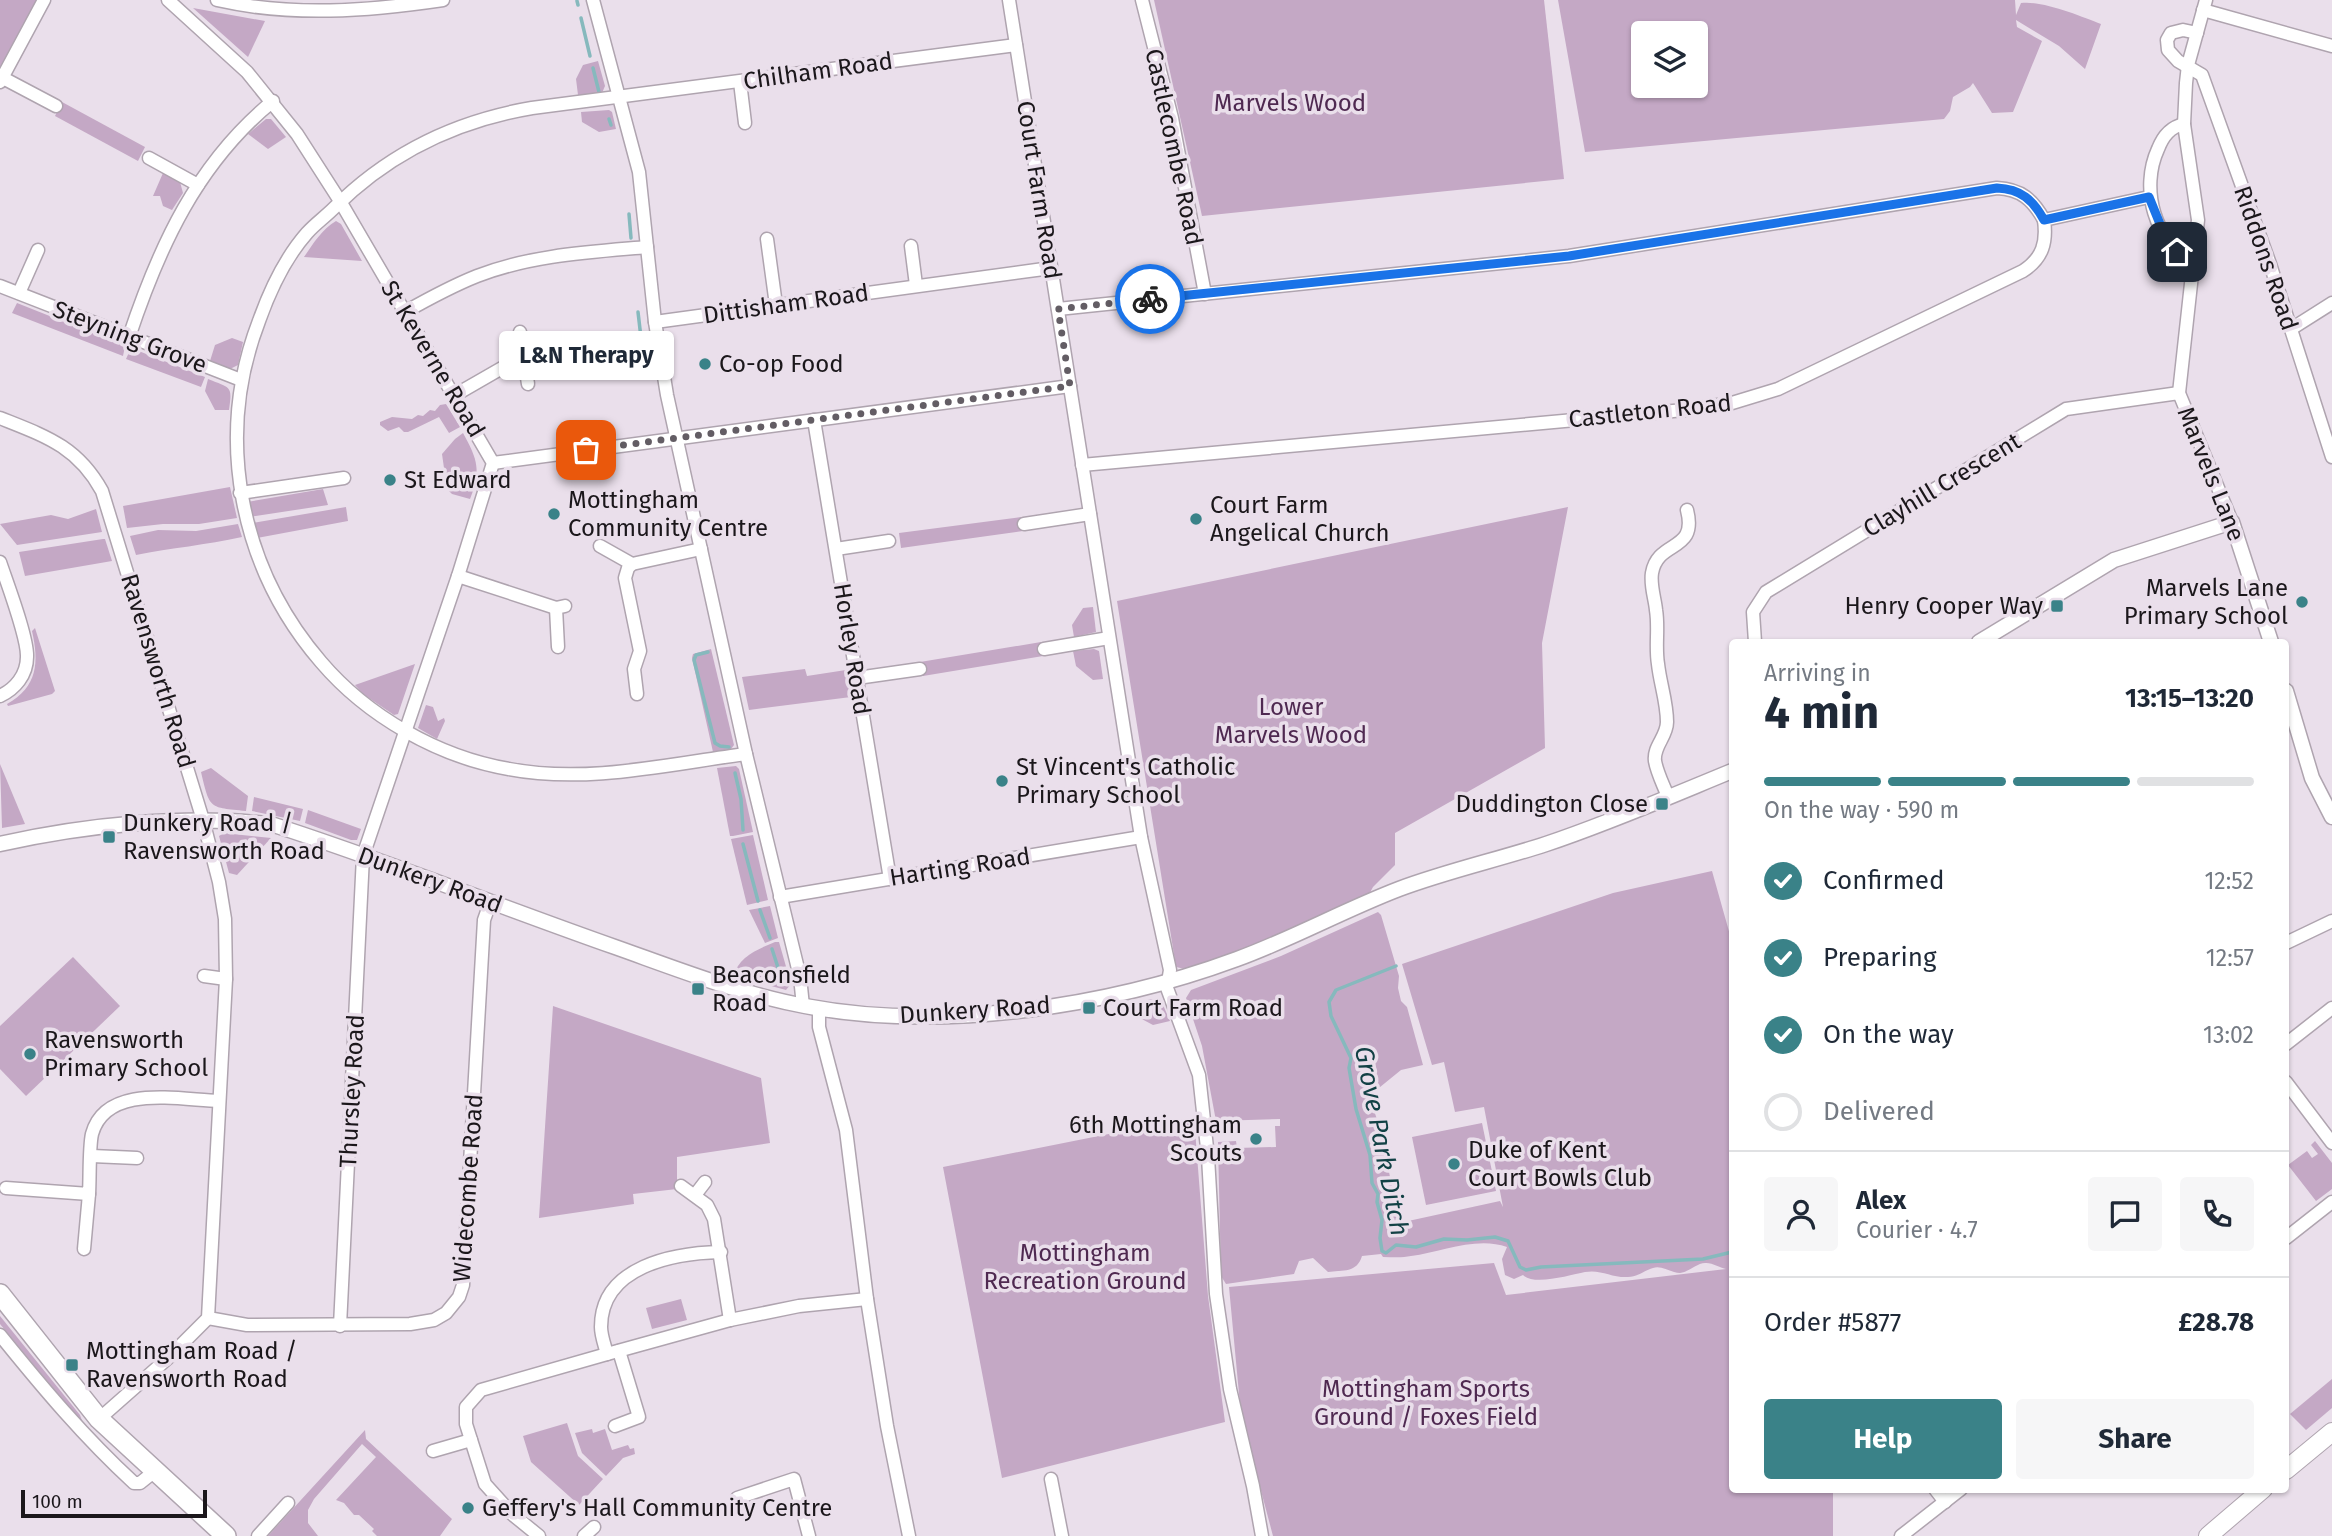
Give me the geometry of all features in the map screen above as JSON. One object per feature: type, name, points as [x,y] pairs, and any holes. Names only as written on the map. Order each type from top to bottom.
[{"type":"main road","points":[[0,1294],[99,1419],[226,1536]]},
{"type":"main road","points":[[2289,1468],[2332,1432]]},
{"type":"main road","points":[[2208,1536],[2258,1493]]},
{"type":"street","points":[[44,0],[1,80],[56,106]]},
{"type":"street","name":"St Keverne Road","points":[[168,0],[222,47],[273,101],[297,134],[340,201],[493,463],[458,576],[363,856]]},
{"type":"street","points":[[217,0],[265,8],[348,12],[443,0]]},
{"type":"street","points":[[593,0],[639,172],[655,321],[677,438],[746,754],[800,977],[803,1006]]},
{"type":"street","name":"Court Farm Road","points":[[1009,0],[1141,837],[1170,970],[1167,988],[1199,1075],[1208,1147],[1216,1294],[1230,1389],[1262,1536]]},
{"type":"street","name":"Castlecombe Road","points":[[1142,0],[1172,118],[1205,294]]},
{"type":"street","points":[[2205,5],[2332,46]]},
{"type":"street","name":"Marvels Lane","points":[[2205,5],[2188,65],[2184,124],[2198,220],[2179,393],[2232,522],[2270,639]]},
{"type":"street","points":[[2188,65],[2171,55],[2168,50],[2169,35],[2183,30],[2197,33]]},
{"type":"street","name":"Chilham Road","points":[[746,754],[590,774],[549,774],[508,769],[473,760],[433,745],[406,731],[360,701],[334,677],[306,644],[282,608],[259,563],[240,493],[237,418],[241,380],[265,303],[286,262],[308,232],[340,201],[398,156],[468,123],[509,112],[1016,45]]},
{"type":"street","name":"Riddons Road","points":[[2188,65],[2202,75],[2270,264],[2332,457]]},
{"type":"street","points":[[740,82],[745,122]]},
{"type":"street","points":[[129,337],[159,254],[180,212],[247,124],[273,101]]},
{"type":"street","points":[[2184,124],[2168,131],[2159,145],[2150,172],[2149,197],[2160,224],[2177,252],[2194,261]]},
{"type":"street","points":[[149,158],[198,185]]},
{"type":"street","points":[[1058,309],[1569,256],[1997,188],[2018,191],[2026,196],[2034,203],[2044,220],[2149,197]]},
{"type":"street","name":"Castleton Road","points":[[1082,465],[1684,410],[1747,400],[1778,389],[2023,271],[2036,261],[2044,248],[2044,220]]},
{"type":"street","points":[[768,239],[776,306]]},
{"type":"street","points":[[911,246],[916,285]]},
{"type":"street","points":[[405,312],[478,276],[519,263],[560,255],[647,247]]},
{"type":"street","points":[[19,293],[38,250]]},
{"type":"street","name":"Dittisham Road","points":[[655,321],[1051,268]]},
{"type":"street","name":"Steyning Grove","points":[[0,286],[241,380]]},
{"type":"street","points":[[2291,329],[2332,303]]},
{"type":"street","points":[[520,332],[528,384]]},
{"type":"street","points":[[455,395],[509,364],[524,360]]},
{"type":"street","points":[[493,463],[1070,386]]},
{"type":"street","name":"Clayhill Crescent","points":[[1755,639],[1753,612],[1766,592],[2066,409],[2179,393]]},
{"type":"street","name":"Ravensworth Road","points":[[0,418],[61,444],[93,475],[102,491],[203,820],[219,882],[225,919],[226,979],[208,1318]]},
{"type":"street","name":"Horley Road","points":[[814,420],[890,879]]},
{"type":"street","points":[[240,493],[344,478]]},
{"type":"street","points":[[1668,797],[1655,762],[1656,748],[1667,726],[1656,650],[1657,614],[1651,578],[1655,564],[1662,554],[1686,538],[1689,526],[1687,510]]},
{"type":"street","points":[[1024,524],[1090,514]]},
{"type":"street","points":[[1984,639],[2114,560],[2232,522]]},
{"type":"street","points":[[835,550],[889,541]]},
{"type":"street","points":[[600,546],[632,564]]},
{"type":"street","points":[[636,694],[634,669],[640,651],[625,578],[628,568],[632,564],[701,549]]},
{"type":"street","points":[[0,562],[19,620],[27,658],[24,672],[18,682],[0,696]]},
{"type":"street","points":[[458,576],[561,607],[558,647]]},
{"type":"street","points":[[1044,649],[1109,638]]},
{"type":"street","points":[[857,678],[920,669]]},
{"type":"street","points":[[2289,701],[2312,778],[2332,817]]},
{"type":"street","name":"Dunkery Road","points":[[0,844],[90,829],[203,820],[233,820],[274,825],[720,985],[819,1009],[893,1016],[988,1013],[1079,1001],[1234,961],[1395,890],[1547,843],[1729,772]]},
{"type":"street","name":"Harting Road","points":[[780,897],[1141,837]]},
{"type":"street","name":"Thursley Road","points":[[340,1326],[363,856]]},
{"type":"street","name":"Widecombe Road","points":[[208,1318],[247,1325],[391,1326],[433,1320],[452,1308],[461,1292],[484,920],[490,902]]},
{"type":"street","points":[[2289,942],[2332,921]]},
{"type":"street","points":[[204,976],[226,979]]},
{"type":"street","points":[[2289,1042],[2332,1008]]},
{"type":"street","points":[[819,1009],[819,1027],[839,1100],[850,1154],[867,1299],[887,1426],[909,1536]]},
{"type":"street","points":[[2289,1086],[2332,1143]]},
{"type":"street","points":[[84,1249],[92,1157],[91,1138],[102,1115],[117,1102],[129,1099],[219,1101]]},
{"type":"street","points":[[92,1157],[137,1158]]},
{"type":"street","points":[[695,1195],[705,1182]]},
{"type":"street","points":[[681,1186],[707,1206],[714,1219],[730,1320]]},
{"type":"street","points":[[6,1188],[89,1194]]},
{"type":"street","points":[[2289,1236],[2330,1209]]},
{"type":"street","points":[[614,1426],[639,1417],[601,1327],[612,1292],[629,1273],[654,1262],[684,1255],[721,1252]]},
{"type":"street","points":[[539,1536],[512,1514],[485,1484],[466,1424],[466,1407],[481,1390],[730,1320],[799,1306],[867,1299]]},
{"type":"street","points":[[99,1419],[167,1359],[208,1318]]},
{"type":"street","points":[[0,1335],[53,1400],[134,1483],[140,1483],[155,1471]]},
{"type":"street","points":[[433,1451],[471,1440]]},
{"type":"street","points":[[737,1498],[793,1479],[809,1536]]},
{"type":"street","points":[[1051,1479],[1062,1536]]},
{"type":"street","points":[[1939,1493],[1945,1502]]},
{"type":"street","points":[[1901,1536],[1956,1493]]},
{"type":"street","points":[[258,1536],[288,1503]]},
{"type":"green space","points":[[0,0],[37,0],[0,69]]},
{"type":"green space","name":"Marvels Wood","points":[[1154,0],[1544,0],[1564,179],[1202,216]]},
{"type":"green space","points":[[1558,0],[2015,0],[2016,15],[2021,3],[2039,4],[2101,24],[2085,69],[2059,46],[2016,20],[2017,27],[2042,41],[2013,112],[1992,113],[1973,83],[1953,97],[1950,111],[1944,119],[1585,152]]},
{"type":"green space","points":[[193,8],[265,21],[248,57]]},
{"type":"green space","points":[[598,61],[605,86],[602,93],[578,95],[576,79],[583,65]]},
{"type":"green space","points":[[62,102],[145,147],[138,161],[55,116]]},
{"type":"green space","points":[[581,112],[612,112],[616,129],[599,132],[582,122]]},
{"type":"green space","points":[[266,119],[271,119],[286,137],[268,149],[248,134]]},
{"type":"green space","points":[[163,173],[180,182],[183,193],[172,210],[163,206],[160,196],[153,196]]},
{"type":"green space","points":[[336,221],[341,224],[362,261],[304,257],[322,232]]},
{"type":"green space","points":[[17,303],[125,346],[123,356],[12,313]]},
{"type":"green space","points":[[232,338],[243,342],[238,365],[230,369],[210,361],[215,345]]},
{"type":"green space","points":[[131,348],[205,377],[201,387],[126,359]]},
{"type":"green space","points":[[208,379],[228,388],[229,410],[215,410],[205,391]]},
{"type":"green space","points":[[446,404],[460,427],[449,433],[439,417],[408,432],[399,427],[388,431],[380,425],[380,422],[392,417],[412,419],[418,415],[423,416]]},
{"type":"green space","points":[[463,433],[475,458],[477,473],[470,499],[452,494],[447,489],[442,454]]},
{"type":"green space","points":[[230,487],[237,518],[199,524],[127,528],[123,506]]},
{"type":"green space","points":[[323,489],[328,505],[249,517],[247,502]]},
{"type":"green space","points":[[346,507],[348,521],[257,538],[252,523]]},
{"type":"green space","name":"Lower Marvels Wood","points":[[1568,507],[1542,643],[1545,748],[1395,833],[1395,865],[1373,887],[1366,900],[1283,937],[1185,969],[1176,967],[1117,601]]},
{"type":"green space","points":[[96,509],[102,532],[17,545],[0,524],[51,515],[68,519]]},
{"type":"green space","points":[[1021,517],[1023,531],[901,548],[899,533]]},
{"type":"green space","points":[[238,524],[242,537],[136,555],[130,536],[158,530],[196,531]]},
{"type":"green space","points":[[105,539],[112,561],[25,576],[19,552]]},
{"type":"green space","points":[[1093,607],[1096,632],[1074,637],[1072,625],[1083,608]]},
{"type":"green space","points":[[35,628],[55,691],[8,706],[7,704],[25,690],[34,673],[32,631]]},
{"type":"green space","points":[[1041,642],[1043,656],[923,676],[920,662]]},
{"type":"green space","points":[[711,649],[734,745],[731,749],[713,752],[692,658],[693,654]]},
{"type":"green space","points":[[1073,651],[1099,651],[1103,679],[1093,680],[1076,666]]},
{"type":"green space","points":[[415,664],[398,714],[394,715],[363,694],[355,685]]},
{"type":"green space","points":[[805,669],[807,676],[846,670],[851,697],[749,710],[742,677]]},
{"type":"green space","points":[[426,705],[433,707],[438,721],[444,718],[445,721],[437,739],[418,728]]},
{"type":"green space","points":[[0,764],[25,824],[2,828]]},
{"type":"green space","points":[[736,766],[739,769],[753,832],[730,836],[717,768]]},
{"type":"green space","points":[[211,768],[248,796],[246,811],[218,807],[209,800],[201,772]]},
{"type":"green space","points":[[254,797],[303,809],[300,821],[252,811]]},
{"type":"green space","points":[[308,810],[361,829],[357,840],[305,823]]},
{"type":"green space","points":[[224,833],[271,838],[237,875],[229,873],[219,836]]},
{"type":"green space","points":[[753,835],[768,900],[747,905],[731,839]]},
{"type":"green space","name":"Mottingham Sports Ground / Foxes Field","points":[[1712,871],[1729,931],[1729,1493],[1833,1493],[1833,1536],[1273,1536],[1241,1415],[1229,1287],[1494,1263],[1506,1295],[1726,1269],[1705,1263],[1680,1273],[1656,1267],[1628,1277],[1591,1271],[1543,1280],[1523,1275],[1514,1279],[1505,1275],[1502,1259],[1507,1247],[1484,1243],[1404,1257],[1383,1257],[1381,1254],[1362,1256],[1357,1265],[1344,1271],[1328,1272],[1313,1258],[1299,1261],[1294,1274],[1226,1284],[1221,1276],[1218,1142],[1236,1141],[1237,1148],[1276,1147],[1275,1126],[1280,1126],[1280,1119],[1216,1121],[1202,1046],[1186,998],[1191,990],[1281,956],[1378,912],[1399,976],[1401,1001],[1407,1007],[1423,1065],[1401,1070],[1369,1096],[1381,1131],[1399,1223],[1500,1201],[1503,1207],[1484,1107],[1455,1112],[1444,1062],[1432,1065],[1402,964],[1613,893]]},
{"type":"green space","points":[[770,906],[778,938],[765,943],[749,910]]},
{"type":"green space","points":[[779,942],[791,984],[786,990],[734,976],[744,959]]},
{"type":"green space","points":[[73,957],[120,1006],[26,1096],[0,1069],[0,1026]]},
{"type":"green space","points":[[1160,998],[1170,1021],[1153,1025],[1138,1017],[1134,1002]]},
{"type":"green space","points":[[553,1006],[761,1078],[770,1143],[677,1157],[677,1189],[633,1194],[634,1204],[539,1218]]},
{"type":"green space","name":"Mottingham Recreation Ground","points":[[1194,1117],[1208,1296],[1225,1422],[1002,1478],[943,1167]]},
{"type":"green space","name":"Duke of Kent Court Bowls Club","points":[[1482,1123],[1496,1191],[1426,1205],[1412,1137]]},
{"type":"green space","points":[[2315,1141],[2332,1163],[2332,1189],[2316,1201],[2289,1166],[2307,1151],[2312,1158],[2318,1154],[2311,1145]]},
{"type":"green space","points":[[681,1299],[687,1320],[652,1329],[646,1308]]},
{"type":"green space","points":[[0,1316],[80,1415],[84,1426],[0,1324]]},
{"type":"green space","points":[[2332,1379],[2332,1408],[2306,1430],[2290,1414]]},
{"type":"green space","points":[[567,1423],[578,1456],[603,1479],[579,1505],[531,1462],[523,1436]]},
{"type":"green space","points":[[592,1429],[593,1433],[605,1429],[612,1450],[628,1445],[630,1449],[634,1448],[635,1454],[623,1458],[606,1476],[582,1453],[575,1433]]},
{"type":"green space","points":[[365,1430],[366,1439],[452,1519],[440,1536],[377,1536],[372,1531],[374,1529],[359,1515],[354,1515],[344,1503],[336,1500],[376,1457],[362,1444],[314,1499],[308,1510],[308,1523],[318,1536],[268,1536]]},
{"type":"waterway","points":[[577,1],[578,5]]},
{"type":"waterway","points":[[581,18],[590,56]]},
{"type":"waterway","points":[[593,68],[599,92]]},
{"type":"waterway","points":[[609,119],[611,125]]},
{"type":"waterway","points":[[629,214],[631,238]]},
{"type":"waterway","points":[[638,312],[643,355]]},
{"type":"waterway","points":[[708,652],[696,655],[694,660],[715,743],[729,747]]},
{"type":"waterway","points":[[735,773],[741,799],[743,830]]},
{"type":"waterway","points":[[743,844],[758,901]]},
{"type":"waterway","points":[[760,910],[770,938]]},
{"type":"waterway","points":[[772,949],[783,983]]},
{"type":"waterway","name":"Grove Park Ditch","points":[[1396,966],[1336,990],[1329,1002],[1331,1016],[1351,1058],[1349,1068],[1356,1109],[1370,1155],[1372,1183],[1378,1194],[1377,1202],[1382,1220],[1382,1251],[1386,1253],[1396,1245],[1416,1247],[1444,1239],[1495,1237],[1508,1241],[1520,1267],[1526,1270],[1703,1259],[1729,1253]]},
{"type":"way so far","points":[[586,450],[1070,386],[1058,309],[1150,299]]},
{"type":"place","name":"Co-op Food","points":[[705,364]]},
{"type":"place","name":"L&N Therapy","points":[[586,450]]},
{"type":"place","name":"St Edward","points":[[390,480]]},
{"type":"place","name":"Mottingham Community Centre","points":[[554,514]]},
{"type":"place","name":"Court Farm Angelical Church","points":[[1196,519]]},
{"type":"place","name":"Marvels Lane Primary School","points":[[2302,602]]},
{"type":"place","name":"Henry Cooper Way","points":[[2057,606]]},
{"type":"place","name":"St Vincent's Catholic Primary School","points":[[1002,781]]},
{"type":"place","name":"Duddington Close","points":[[1662,804]]},
{"type":"place","name":"Dunkery Road / Ravensworth Road","points":[[109,837]]},
{"type":"place","name":"Beaconsfield Road","points":[[698,989]]},
{"type":"place","name":"Court Farm Road","points":[[1089,1008]]},
{"type":"place","name":"Ravensworth Primary School","points":[[30,1054]]},
{"type":"place","name":"6th Mottingham Scouts","points":[[1256,1139]]},
{"type":"place","name":"Duke of Kent Court Bowls Club","points":[[1454,1164]]},
{"type":"place","name":"Mottingham Road / Ravensworth Road","points":[[72,1365]]},
{"type":"place","name":"Geffery's Hall Community Centre","points":[[468,1508]]},
{"type":"route","points":[[1150,299],[1569,256],[1997,188],[2018,191],[2026,196],[2034,203],[2044,220],[2130,199],[2149,197],[2165,234],[2177,252]]}]
